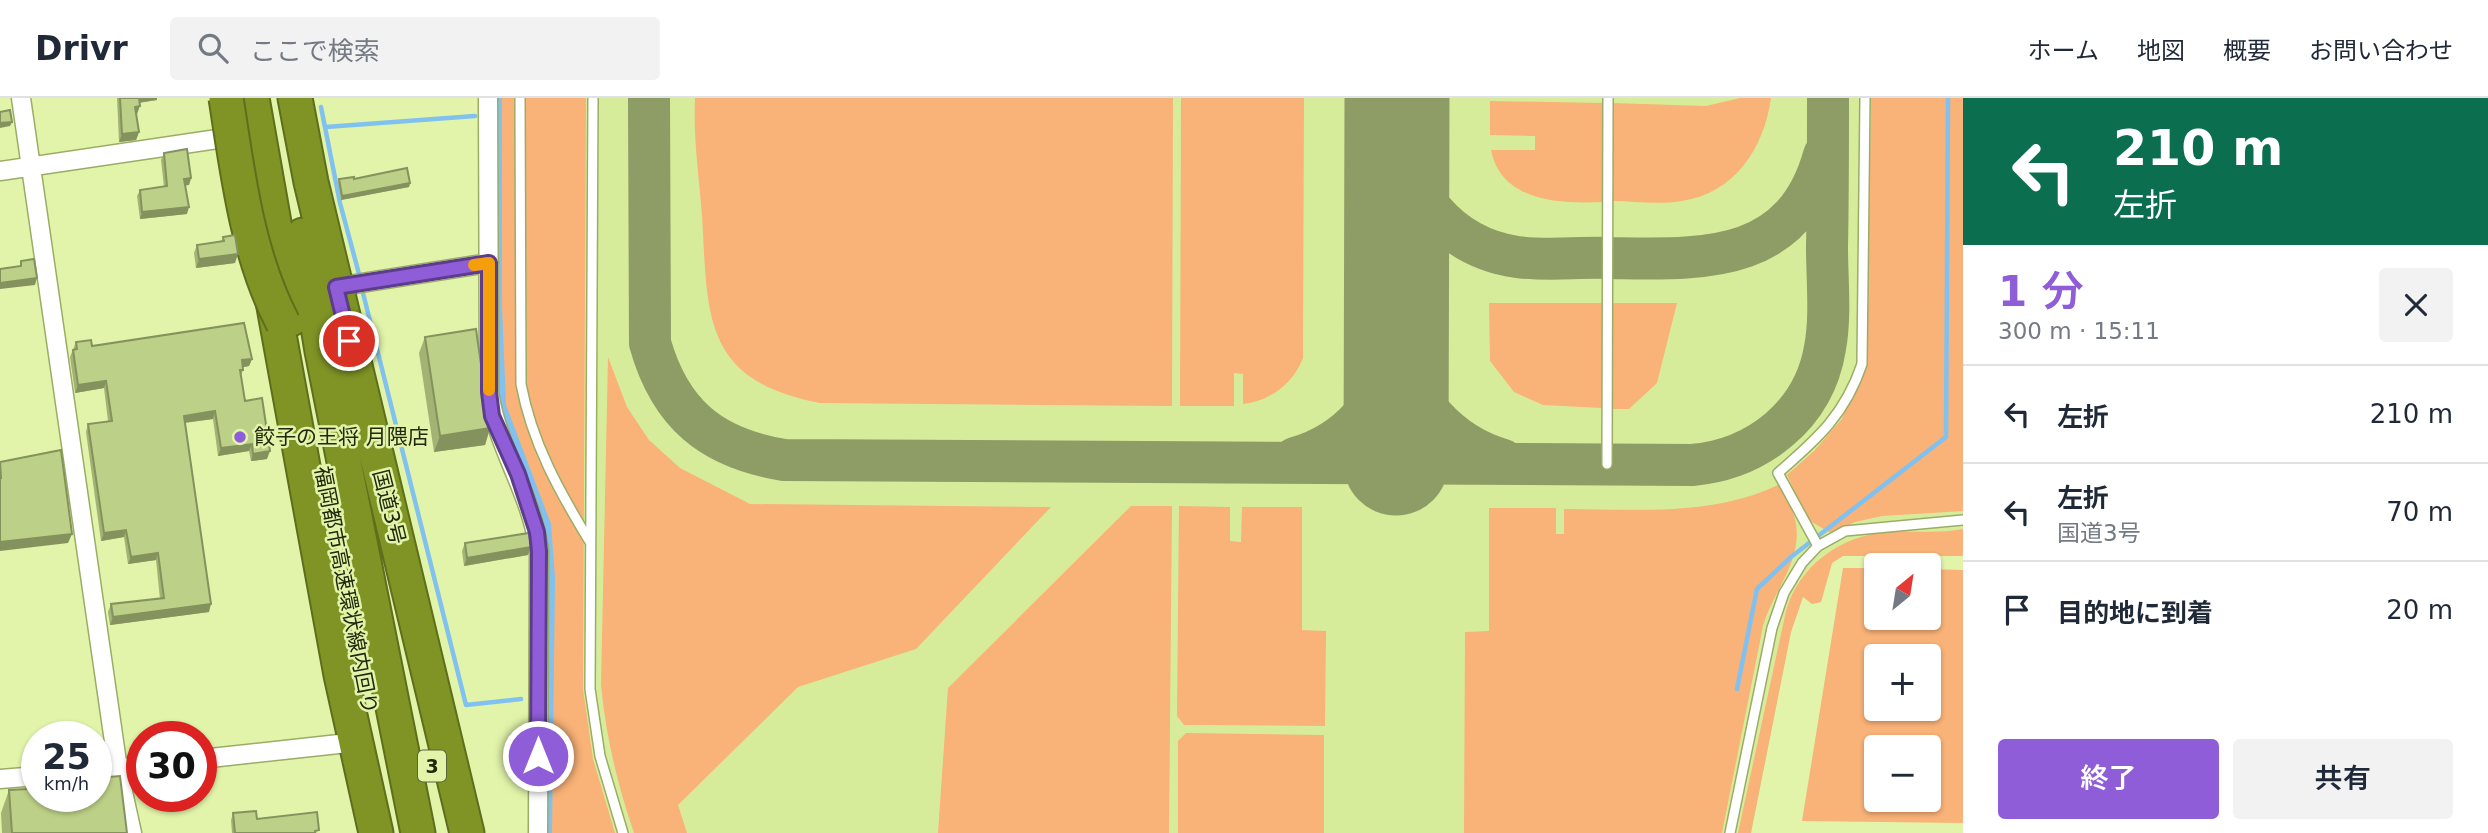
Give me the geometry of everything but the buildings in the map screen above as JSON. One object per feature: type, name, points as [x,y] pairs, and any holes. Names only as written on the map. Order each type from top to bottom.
[{"type":"highway","points":[[226,98],[231,137],[270,282],[341,675],[376,833]]},
{"type":"highway","points":[[226,98],[253,250],[266,290],[284,323]]},
{"type":"highway","points":[[233,98],[260,248],[284,323],[325,495],[360,708],[386,833]]},
{"type":"highway","name":"福岡都市高速環状線内回り","points":[[253,98],[297,355],[395,833]]},
{"type":"highway","points":[[277,98],[322,351],[418,833]]},
{"type":"highway","name":"3","points":[[283,98],[331,291],[370,486],[449,833]]},
{"type":"highway","name":"国道3号","points":[[295,98],[336,287],[467,833]]},
{"type":"street","points":[[21,98],[118,769],[132,833]]},
{"type":"street","points":[[488,98],[489,392],[492,416],[518,474],[537,532],[539,551],[538,833]]},
{"type":"street","points":[[0,171],[231,137]]},
{"type":"street","points":[[336,287],[489,263]]},
{"type":"street","points":[[217,757],[357,742]]},
{"type":"street","points":[[112,770],[126,768]]},
{"type":"street","points":[[0,779],[21,777]]},
{"type":"lane","points":[[520,98],[521,384],[528,422],[566,503],[590,543]]},
{"type":"lane","points":[[593,98],[590,689],[600,756],[622,833]]},
{"type":"lane","points":[[1607,464],[1608,98]]},
{"type":"lane","points":[[1818,546],[1778,473],[1839,415],[1853,390],[1861,364],[1865,98]]},
{"type":"lane","points":[[1730,833],[1777,609],[1802,563],[1818,546],[1845,530],[1963,520]]},
{"type":"shaded area","points":[[496,98],[586,98],[583,689],[593,759],[615,833],[546,833],[547,579],[500,415],[495,349],[498,254]]},
{"type":"shaded area","points":[[585,98],[1963,98],[1963,555],[1864,553],[1864,556],[1843,556],[1832,563],[1821,602],[1812,604],[1803,597],[1791,632],[1751,833],[577,833]]},
{"type":"shaded area","points":[[695,98],[1173,98],[1172,406],[820,403],[781,393],[753,378],[732,360],[719,339],[711,313],[706,284]]},
{"type":"shaded area","points":[[1181,98],[1304,98],[1303,358],[1287,383],[1271,395],[1253,402],[1243,404],[1243,374],[1234,373],[1234,406],[1180,406]]},
{"type":"shaded area","points":[[1740,98],[1771,98],[1762,134],[1744,165],[1732,178],[1717,189],[1682,201],[1611,201],[1611,103],[1706,106]]},
{"type":"shaded area","points":[[1871,98],[1963,98],[1963,511],[1882,516],[1855,522],[1831,533],[1808,520],[1787,475],[1814,451],[1841,420],[1853,397],[1867,352]]},
{"type":"shaded area","points":[[1490,101],[1604,103],[1603,202],[1552,200],[1520,190],[1507,180],[1497,167],[1491,150],[1535,150],[1535,136],[1490,135]]},
{"type":"shaded area","points":[[1489,303],[1604,303],[1602,408],[1543,405],[1514,392],[1490,361]]},
{"type":"shaded area","points":[[1611,303],[1677,303],[1657,383],[1629,409],[1611,409]]},
{"type":"shaded area","points":[[608,357],[627,407],[649,440],[680,468],[750,504],[1051,507],[916,649],[798,687],[678,805],[687,833],[634,833],[617,778],[606,723],[601,685]]},
{"type":"shaded area","points":[[1780,484],[1795,519],[1795,551],[1763,626],[1722,833],[1464,833],[1465,632],[1489,631],[1489,508],[1556,508],[1556,534],[1564,534],[1564,509],[1647,510],[1701,506],[1754,495]]},
{"type":"shaded area","points":[[1131,506],[1172,506],[1169,833],[938,833],[948,688]]},
{"type":"shaded area","points":[[1179,506],[1230,507],[1230,541],[1241,542],[1242,507],[1302,507],[1302,630],[1326,631],[1325,726],[1184,725],[1177,716]]},
{"type":"shaded area","points":[[1963,529],[1963,556],[1941,556],[1941,553],[1864,553],[1864,556],[1843,556],[1832,563],[1821,602],[1812,604],[1803,597],[1791,632],[1751,833],[1738,833],[1786,611],[1801,580],[1824,556],[1853,540],[1886,532]]},
{"type":"shaded area","points":[[1843,568],[1864,568],[1864,630],[1941,630],[1941,569],[1963,570],[1963,823],[1802,821]]},
{"type":"shaded area","points":[[1186,733],[1324,735],[1324,833],[1178,833],[1178,741]]},
{"type":"water","points":[[496,98],[502,98],[502,307],[506,405],[551,524],[555,578],[552,833],[546,833],[547,579],[544,529],[500,415],[495,349],[498,254]]},
{"type":"waterway","points":[[1737,689],[1757,589],[1791,557],[1946,437],[1948,98]]},
{"type":"waterway","points":[[321,107],[340,203],[359,274]]},
{"type":"waterway","points":[[326,127],[475,116]]},
{"type":"waterway","points":[[362,289],[466,705],[521,699]]},
{"type":"taxiway","points":[[649,98],[650,343],[669,390],[682,408],[697,424],[735,447],[784,460],[1692,465],[1739,454],[1760,443],[1795,413],[1809,394],[1819,372],[1827,336],[1828,311],[1828,98]]},
{"type":"taxiway","points":[[1397,122],[1408,170],[1433,211],[1450,228],[1470,241],[1492,251],[1528,258],[1675,258],[1738,249],[1766,237],[1790,218],[1810,192],[1824,155]]},
{"type":"taxiway","points":[[1396,346],[1411,384],[1434,417],[1465,443],[1503,460]]},
{"type":"taxiway","points":[[1295,458],[1332,442],[1362,417],[1383,384],[1396,346]]},
{"type":"runway","points":[[1396,463],[1397,98]]},
{"type":"slow traffic","points":[[474,265],[489,263],[489,390]]},
{"type":"place","name":"餃子の王将 月隈店","points":[[240,437]]},
{"type":"route","points":[[349,341],[336,287],[489,263],[489,392],[492,416],[531,510],[539,551],[538,756]]}]
